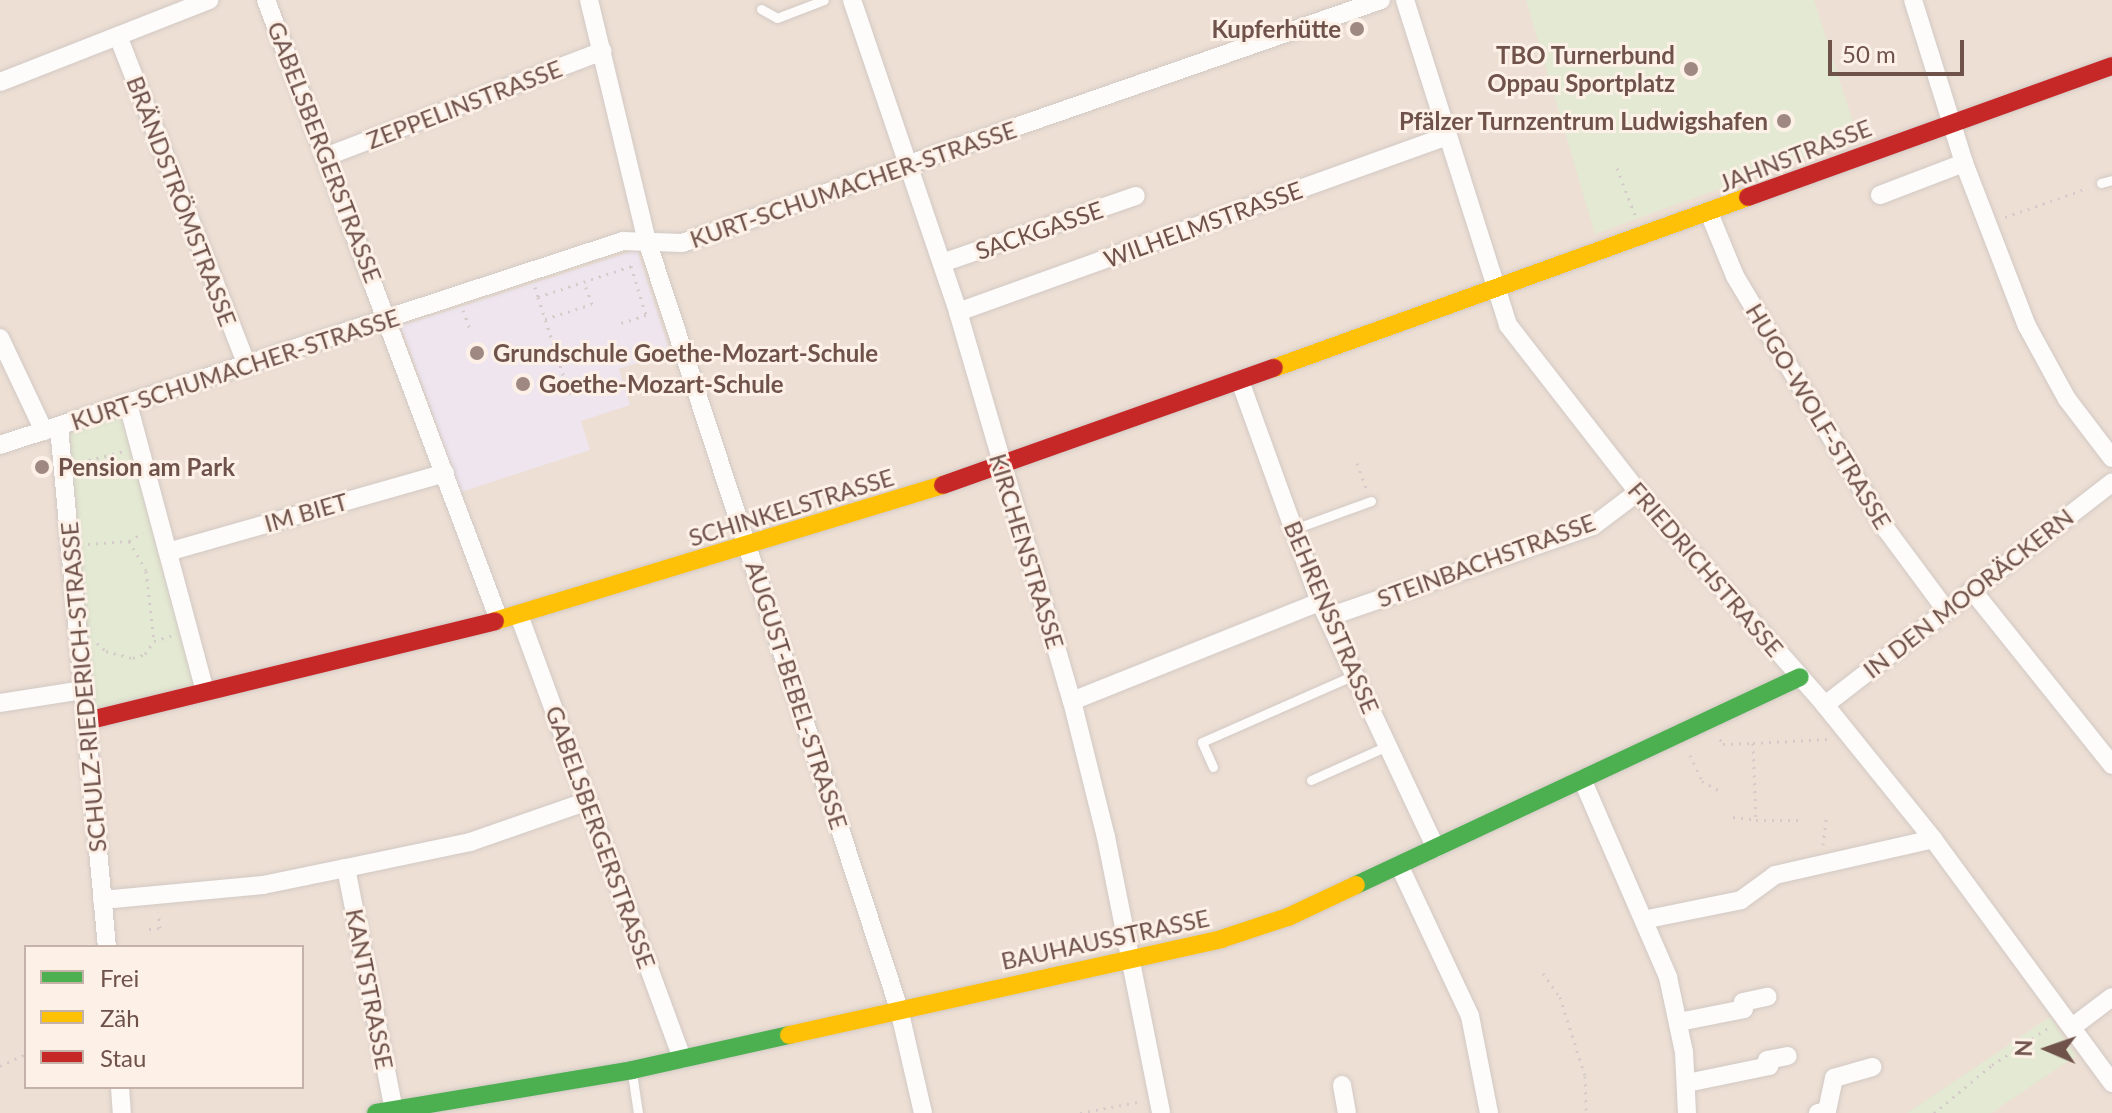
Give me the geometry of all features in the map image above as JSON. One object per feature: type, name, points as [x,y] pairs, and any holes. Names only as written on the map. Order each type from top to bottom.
[{"type":"street","points":[[0,82],[209,0]]},
{"type":"street","name":"GABELSBERGERSTRASSE","points":[[266,0],[389,319],[499,620]]},
{"type":"street","name":"AUGUST-BEBEL-STRASSE","points":[[589,0],[647,241],[899,1009],[923,1113]]},
{"type":"street","name":"KIRCHENSTRASSE","points":[[852,0],[958,312],[1072,701],[1160,1106]]},
{"type":"street","name":"KURT-SCHUMACHER-STRASSE","points":[[0,445],[623,241],[682,243],[909,167],[1381,0]]},
{"type":"street","name":"FRIEDRICHSTRASSE","points":[[1405,0],[1508,325],[1638,492],[1825,705],[1933,839],[2071,1020],[2112,1083]]},
{"type":"street","points":[[1913,0],[1950,123],[2027,326],[2067,399],[2112,458]]},
{"type":"street","name":"BRÄNDSTRÖMSTRASSE","points":[[118,36],[247,366]]},
{"type":"street","name":"ZEPPELINSTRASSE","points":[[325,157],[602,51]]},
{"type":"street","name":"JAHNSTRASSE","points":[[1495,290],[2112,66]]},
{"type":"street","name":"WILHELMSTRASSE","points":[[958,312],[1447,136]]},
{"type":"street","points":[[1880,195],[1964,163]]},
{"type":"street","name":"SACKGASSE","points":[[942,263],[1136,196]]},
{"type":"street","name":"HUGO-WOLF-STRASSE","points":[[1709,213],[1735,276],[1886,529],[1946,610]]},
{"type":"street","name":"SCHINKELSTRASSE","points":[[86,721],[519,615],[748,545],[1001,467],[1495,290]]},
{"type":"street","points":[[0,338],[51,429]]},
{"type":"street","name":"BEHRENSSTRASSE","points":[[1240,381],[1324,609],[1436,848]]},
{"type":"street","points":[[128,404],[205,692]]},
{"type":"street","name":"SCHULZ-RIEDERICH-STRASSE","points":[[51,429],[62,466],[107,945]]},
{"type":"street","name":"IM BIET","points":[[168,552],[445,473]]},
{"type":"street","name":"IN DEN MOORÄCKERN","points":[[1825,705],[2112,482]]},
{"type":"street","name":"STEINBACHSTRASSE","points":[[1072,701],[1324,609],[1593,526],[1638,492]]},
{"type":"street","points":[[1972,590],[2112,765]]},
{"type":"street","name":"GABELSBERGERSTRASSE","points":[[519,615],[682,1059]]},
{"type":"street","name":"BAUHAUSSTRASSE","points":[[385,1112],[432,1108],[632,1070],[1221,939],[1288,917],[1800,677]]},
{"type":"street","points":[[0,703],[83,690]]},
{"type":"street","points":[[1582,779],[1648,919],[1679,1022],[1687,1083],[1687,1113]]},
{"type":"street","points":[[102,900],[263,885],[470,842],[588,801]]},
{"type":"street","points":[[1648,919],[1741,900],[1775,875],[1933,839]]},
{"type":"street","points":[[1399,865],[1470,1016],[1489,1113]]},
{"type":"street","name":"KANTSTRASSE","points":[[346,868],[385,1112]]},
{"type":"street","points":[[1679,1022],[1744,1009],[1743,1002],[1767,997]]},
{"type":"street","points":[[2071,1020],[2112,997]]},
{"type":"street","points":[[1687,1083],[1769,1066],[1767,1060],[1788,1056]]},
{"type":"street","points":[[1818,1113],[1827,1111],[1834,1078],[1872,1067]]},
{"type":"street","points":[[1342,1085],[1347,1113]]},
{"type":"street","points":[[120,1089],[122,1113]]},
{"type":"lane","points":[[761,9],[777,18],[824,0]]},
{"type":"lane","points":[[2101,183],[2112,180]]},
{"type":"lane","points":[[1294,529],[1371,501]]},
{"type":"lane","points":[[1213,767],[1202,742],[1354,675]]},
{"type":"lane","points":[[1311,780],[1387,746]]},
{"type":"lane","points":[[632,1070],[638,1113]]},
{"type":"path","points":[[1617,168],[1643,237]]},
{"type":"path","points":[[1986,223],[2101,183]]},
{"type":"path","points":[[538,297],[631,266],[646,315],[619,324]]},
{"type":"path","points":[[530,273],[569,393],[607,381]]},
{"type":"path","points":[[545,319],[592,304],[584,282]]},
{"type":"path","points":[[62,466],[140,448]]},
{"type":"path","points":[[1357,463],[1371,501]]},
{"type":"path","points":[[70,544],[129,541],[160,524]]},
{"type":"path","points":[[129,541],[146,571],[154,641]]},
{"type":"path","points":[[77,624],[106,651],[133,658],[145,654],[154,641],[189,631]]},
{"type":"path","points":[[1711,719],[1723,744],[1851,738]]},
{"type":"path","points":[[1680,733],[1702,781],[1722,792]]},
{"type":"path","points":[[1753,743],[1756,820]]},
{"type":"path","points":[[1733,817],[1800,820]]},
{"type":"path","points":[[1821,865],[1826,819]]},
{"type":"path","points":[[149,929],[160,928],[157,896]]},
{"type":"path","points":[[1543,973],[1560,997],[1585,1076],[1586,1113]]},
{"type":"path","points":[[1934,1113],[1992,1065],[2071,1020]]},
{"type":"path","points":[[0,1066],[24,1055]]},
{"type":"path","points":[[1080,1113],[1160,1106]]},
{"type":"shaded area","points":[[0,0],[2112,0],[2112,1113],[0,1113]]},
{"type":"shaded area","name":"Goethe-Mozart-Schule","points":[[637,250],[670,352],[619,369],[630,405],[581,421],[590,450],[461,492],[401,326]]},
{"type":"green space","name":"TBO Turnerbund Oppau Sportplatz","points":[[1526,0],[1814,0],[1858,138],[1595,234]]},
{"type":"green space","points":[[124,412],[198,687],[91,712],[66,432]]},
{"type":"green space","points":[[2050,1017],[2076,1056],[1991,1113],[1907,1113]]},
{"type":"traffic: fast","points":[[1356,885],[1800,677]]},
{"type":"traffic: fast","points":[[376,1113],[632,1070],[789,1035]]},
{"type":"traffic: slow","points":[[1274,368],[1748,197]]},
{"type":"traffic: slow","points":[[495,621],[943,485]]},
{"type":"traffic: slow","points":[[789,1035],[1221,939],[1288,917],[1356,885]]},
{"type":"traffic: jam","points":[[1748,197],[2112,66]]},
{"type":"traffic: jam","points":[[943,485],[1274,368]]},
{"type":"traffic: jam","points":[[86,721],[495,621]]},
{"type":"place","name":"Kupferhütte","points":[[1357,29]]},
{"type":"place","name":"TBO Turnerbund Oppau Sportplatz","points":[[1691,69]]},
{"type":"place","name":"Pfälzer Turnzentrum Ludwigshafen","points":[[1784,121]]},
{"type":"place","name":"Grundschule Goethe-Mozart-Schule","points":[[477,353]]},
{"type":"place","name":"Goethe-Mozart-Schule","points":[[523,384]]},
{"type":"place","name":"Pension am Park","points":[[42,467]]}]
